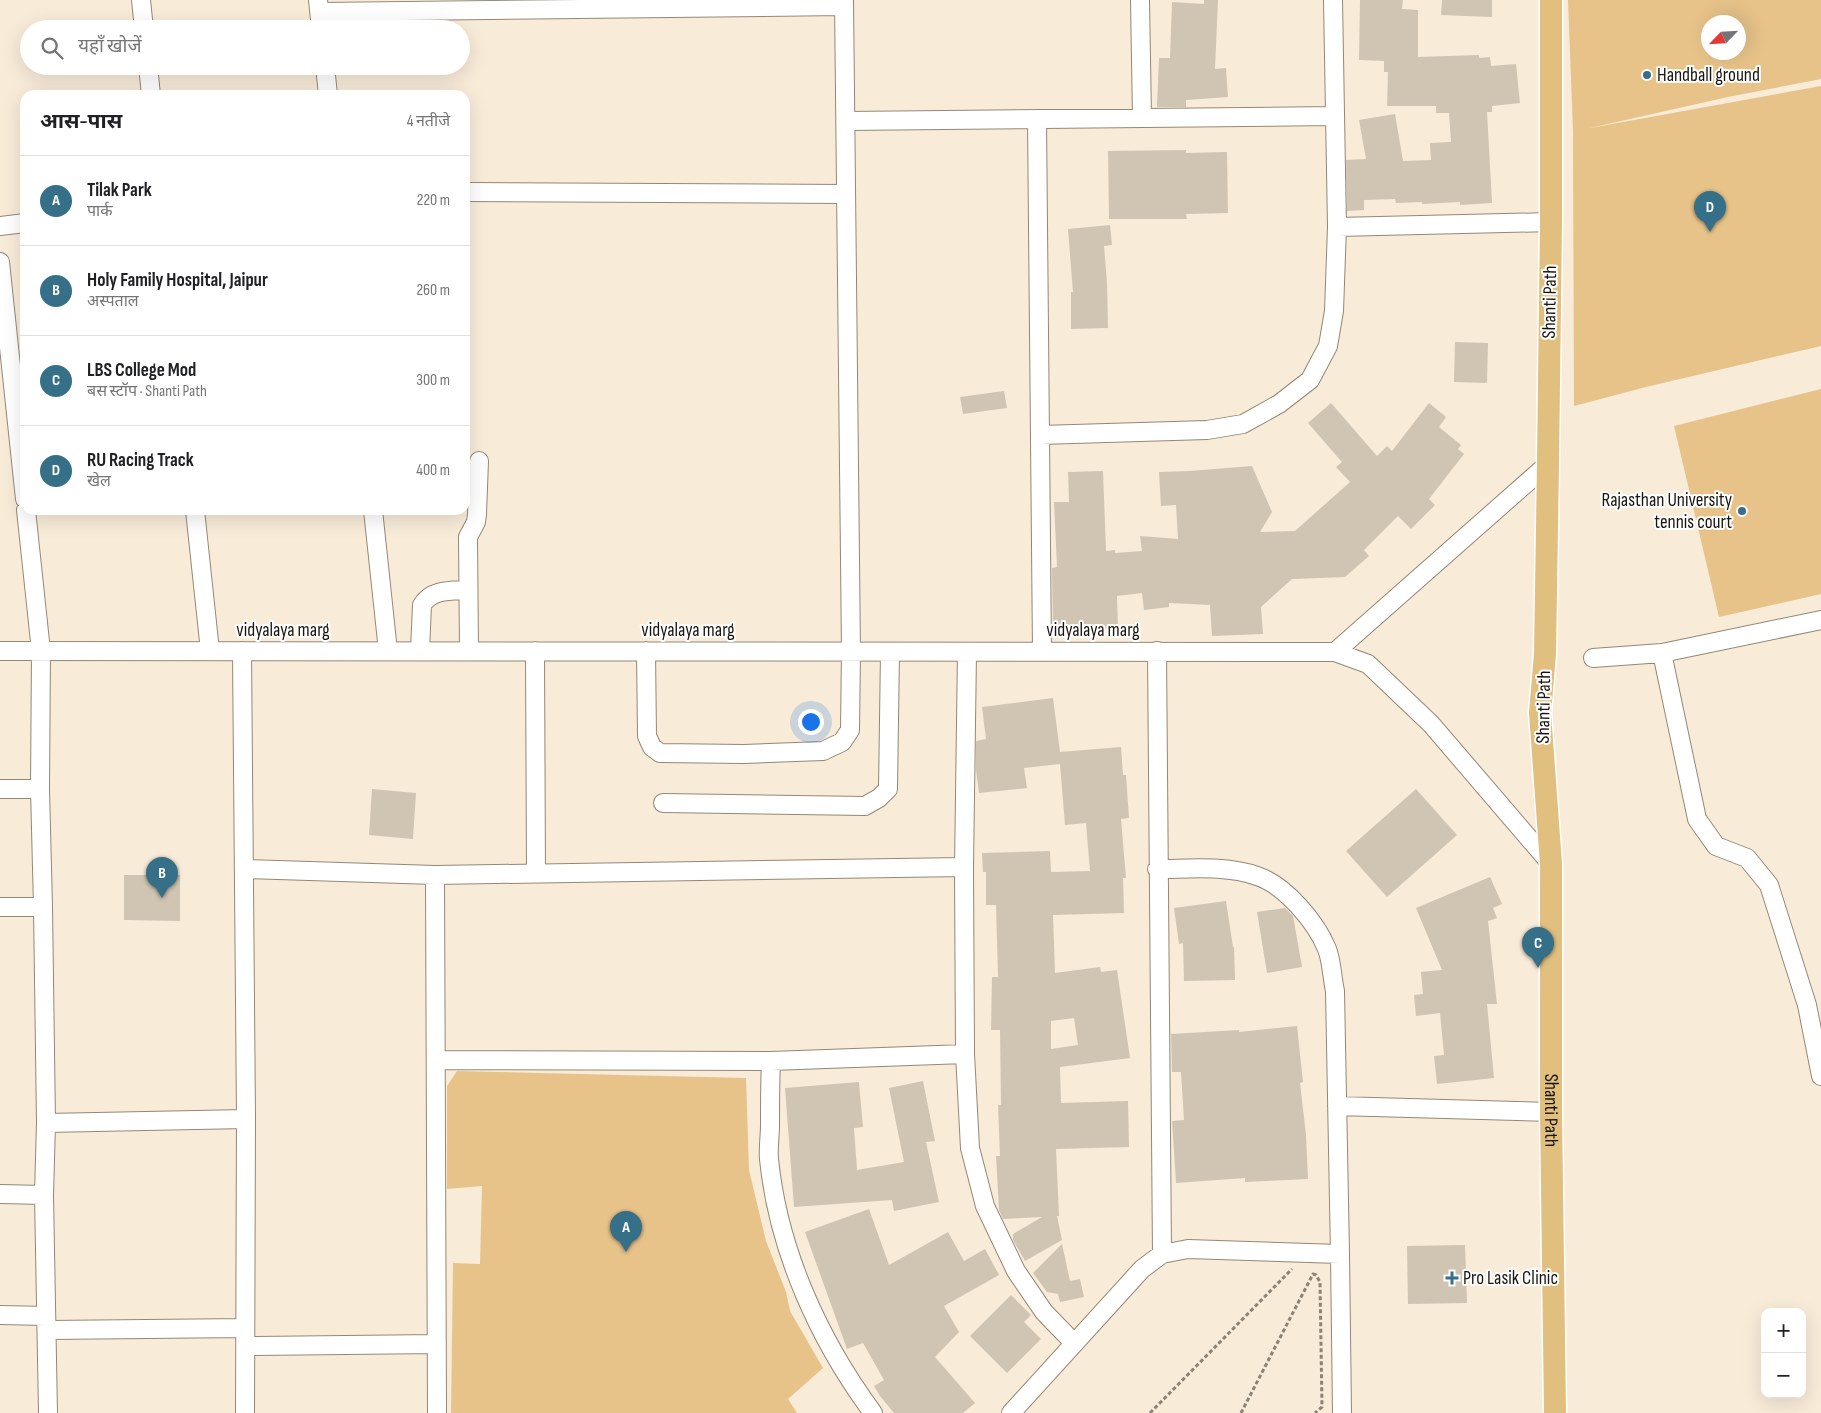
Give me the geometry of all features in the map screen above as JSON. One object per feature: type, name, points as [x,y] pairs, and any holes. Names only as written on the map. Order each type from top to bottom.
[{"type":"main road","name":"Shanti Path","points":[[1551,0],[1552,222],[1546,654],[1540,713],[1551,864],[1551,1112],[1555,1413]]},
{"type":"street","points":[[140,0],[143,20]]},
{"type":"street","points":[[1140,0],[1142,118]]},
{"type":"street","points":[[1040,435],[1207,430],[1243,424],[1280,404],[1310,380],[1328,346],[1334,311],[1336,227],[1333,0]]},
{"type":"street","points":[[320,14],[527,5],[844,3],[849,606],[851,652],[850,730],[842,742],[822,751],[744,754],[660,753],[652,747],[647,736],[646,652]]},
{"type":"street","points":[[149,75],[150,90]]},
{"type":"street","points":[[326,75],[327,90]]},
{"type":"street","points":[[846,121],[1334,116]]},
{"type":"street","points":[[1037,119],[1042,652]]},
{"type":"street","points":[[470,192],[846,194]]},
{"type":"street","points":[[1336,227],[1552,222]]},
{"type":"street","points":[[0,226],[20,224]]},
{"type":"street","points":[[0,262],[20,452]]},
{"type":"street","points":[[469,651],[468,537],[478,514],[479,460]]},
{"type":"street","points":[[1335,652],[1548,464]]},
{"type":"street","points":[[27,515],[41,651],[40,789],[44,907],[46,1122],[44,1195],[48,1413]]},
{"type":"street","points":[[196,515],[210,651]]},
{"type":"street","points":[[374,515],[388,651]]},
{"type":"street","points":[[420,651],[422,605],[425,600],[438,592],[468,590]]},
{"type":"street","points":[[1593,658],[1662,653],[1821,620]]},
{"type":"street","name":"vidyalaya marg","points":[[0,651],[1335,652],[1368,664],[1431,724],[1551,864]]},
{"type":"street","points":[[242,651],[246,1120],[245,1413]]},
{"type":"street","points":[[535,651],[536,874]]},
{"type":"street","points":[[663,803],[865,806],[879,798],[888,789],[890,652]]},
{"type":"street","points":[[967,652],[964,867],[965,1054],[970,1148],[985,1206],[1016,1271],[1044,1312],[1074,1343]]},
{"type":"street","points":[[1156,652],[1162,1254]]},
{"type":"street","points":[[1662,653],[1697,819],[1716,846],[1747,858],[1769,885],[1807,1005],[1821,1076]]},
{"type":"street","points":[[0,789],[40,789]]},
{"type":"street","points":[[244,869],[435,875],[964,867]]},
{"type":"street","points":[[1158,869],[1228,870],[1258,876],[1287,894],[1312,921],[1327,950],[1335,991],[1342,1413]]},
{"type":"street","points":[[435,875],[437,1413]]},
{"type":"street","points":[[0,907],[44,907]]},
{"type":"street","points":[[436,1060],[771,1061],[965,1054]]},
{"type":"street","points":[[771,1061],[769,1158],[778,1214],[796,1270],[819,1324],[850,1382],[873,1413]]},
{"type":"street","points":[[1337,1106],[1551,1112]]},
{"type":"street","points":[[46,1122],[246,1120]]},
{"type":"street","points":[[0,1194],[44,1195]]},
{"type":"street","points":[[1011,1413],[1142,1269],[1162,1254],[1188,1248],[1340,1254]]},
{"type":"street","points":[[0,1315],[47,1323],[245,1328]]},
{"type":"street","points":[[246,1346],[437,1344]]},
{"type":"path","points":[[1150,1413],[1280,1279],[1294,1267]]},
{"type":"path","points":[[1241,1413],[1313,1274],[1320,1282],[1322,1407],[1316,1413]]},
{"type":"shaded area","points":[[1568,0],[1821,0],[1821,79],[1728,97],[1590,128],[1821,86],[1821,346],[1574,406],[1573,132]]},
{"type":"shaded area","name":"Rajasthan University tennis court","points":[[1821,389],[1821,594],[1719,617],[1674,426]]},
{"type":"shaded area","points":[[457,1071],[746,1078],[749,1170],[766,1241],[786,1292],[790,1311],[823,1368],[788,1399],[797,1413],[451,1413],[453,1263],[480,1264],[482,1186],[447,1189],[447,1086]]},
{"type":"building","points":[[1204,0],[1218,0],[1215,69],[1226,68],[1228,97],[1186,100],[1186,107],[1157,107],[1159,58],[1170,58],[1172,2],[1204,4]]},
{"type":"building","points":[[1360,0],[1403,0],[1402,9],[1418,10],[1418,57],[1479,55],[1479,58],[1490,57],[1491,66],[1516,64],[1520,103],[1492,106],[1492,112],[1487,112],[1492,203],[1460,205],[1460,202],[1422,204],[1422,202],[1396,203],[1395,199],[1364,200],[1364,210],[1347,211],[1346,160],[1366,159],[1359,120],[1395,114],[1403,161],[1431,160],[1430,143],[1451,142],[1449,113],[1436,113],[1436,106],[1387,106],[1388,72],[1384,72],[1384,61],[1359,60]]},
{"type":"building","points":[[1442,0],[1492,0],[1492,17],[1441,15]]},
{"type":"building","points":[[1186,150],[1186,153],[1227,152],[1228,213],[1186,214],[1187,219],[1109,219],[1108,151]]},
{"type":"building","points":[[1110,225],[1112,245],[1104,246],[1108,328],[1071,329],[1071,292],[1073,292],[1068,229]]},
{"type":"building","points":[[1455,342],[1488,343],[1487,383],[1454,382]]},
{"type":"building","points":[[1004,391],[1007,408],[963,414],[960,397]]},
{"type":"building","points":[[1331,403],[1377,456],[1387,446],[1392,451],[1429,403],[1446,417],[1439,427],[1461,445],[1458,449],[1464,454],[1429,499],[1435,505],[1411,529],[1398,516],[1364,550],[1369,556],[1345,577],[1292,579],[1261,607],[1263,634],[1212,636],[1210,605],[1169,603],[1169,607],[1144,610],[1142,593],[1117,596],[1118,629],[1074,630],[1074,627],[1053,628],[1052,568],[1057,567],[1054,502],[1069,502],[1068,472],[1103,471],[1106,551],[1115,550],[1115,553],[1142,551],[1140,536],[1178,539],[1176,505],[1161,506],[1159,472],[1252,466],[1272,512],[1260,532],[1295,531],[1350,482],[1336,467],[1342,462],[1308,423]]},
{"type":"building","points":[[1053,698],[1060,752],[1121,747],[1123,775],[1126,775],[1129,818],[1121,819],[1126,878],[1123,878],[1124,913],[1053,915],[1055,973],[1100,967],[1101,972],[1117,970],[1130,1058],[1060,1067],[1061,1103],[1128,1101],[1129,1147],[1056,1149],[1059,1216],[1057,1216],[1062,1240],[1025,1261],[1013,1240],[1013,1234],[1042,1217],[1003,1219],[999,1210],[996,1156],[1000,1156],[998,1105],[1001,1105],[1000,1030],[991,1030],[992,977],[998,977],[996,905],[986,905],[986,872],[983,872],[982,853],[1050,851],[1051,872],[1090,871],[1086,823],[1065,825],[1060,764],[1024,768],[1027,788],[979,793],[976,770],[976,741],[986,739],[982,707]],"holes":[[[1074,1018],[1078,1045],[1051,1049],[1051,1021]]]},
{"type":"building","points":[[372,789],[416,793],[413,839],[369,835]]},
{"type":"building","points":[[1416,789],[1457,835],[1387,897],[1346,851]]},
{"type":"building","points":[[124,875],[180,875],[180,921],[124,920]]},
{"type":"building","points":[[1490,877],[1502,904],[1493,908],[1497,918],[1488,921],[1497,1004],[1487,1004],[1494,1078],[1437,1084],[1434,1056],[1444,1055],[1440,1013],[1416,1016],[1414,995],[1423,994],[1421,972],[1442,970],[1416,908]]},
{"type":"building","points":[[1226,901],[1234,947],[1235,980],[1184,981],[1183,943],[1179,944],[1174,908]]},
{"type":"building","points":[[1285,908],[1293,916],[1302,967],[1267,973],[1257,912]]},
{"type":"building","points":[[1297,1026],[1303,1082],[1300,1083],[1306,1135],[1308,1179],[1245,1182],[1245,1178],[1176,1183],[1172,1121],[1184,1120],[1181,1072],[1172,1072],[1171,1034],[1239,1030],[1239,1032]]},
{"type":"building","points":[[923,1081],[935,1141],[926,1142],[939,1202],[894,1211],[892,1200],[794,1207],[785,1088],[859,1082],[863,1127],[854,1128],[857,1170],[904,1162],[889,1088]]},
{"type":"building","points":[[869,1209],[889,1265],[948,1232],[964,1261],[985,1249],[999,1275],[944,1306],[959,1332],[935,1357],[975,1403],[963,1413],[894,1413],[874,1386],[884,1380],[863,1343],[847,1349],[805,1232]]},
{"type":"building","points":[[1062,1244],[1070,1281],[1080,1279],[1084,1297],[1060,1302],[1058,1294],[1047,1292],[1033,1273]]},
{"type":"building","points":[[1465,1245],[1467,1303],[1408,1304],[1407,1246]]},
{"type":"building","points":[[1011,1295],[1031,1315],[1024,1322],[1041,1339],[1007,1373],[970,1336]]},
{"type":"place","name":"Handball ground","points":[[1647,75]]},
{"type":"place","name":"RU Racing Track","points":[[1710,232]]},
{"type":"place","name":"Rajasthan University tennis court","points":[[1742,511]]},
{"type":"place","name":"Holy Family Hospital, Jaipur","points":[[162,898]]},
{"type":"place","name":"LBS College Mod","points":[[1538,968]]},
{"type":"place","name":"Tilak Park","points":[[626,1252]]},
{"type":"place","name":"Pro Lasik Clinic","points":[[1452,1278]]}]
